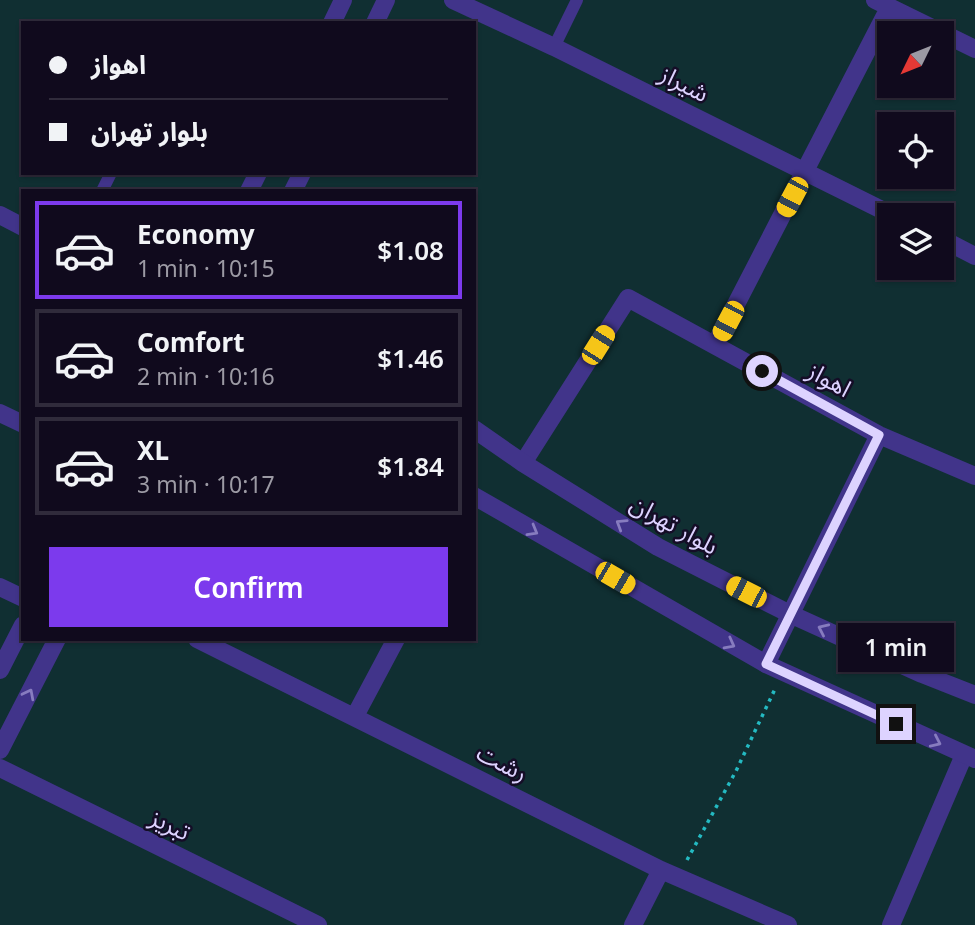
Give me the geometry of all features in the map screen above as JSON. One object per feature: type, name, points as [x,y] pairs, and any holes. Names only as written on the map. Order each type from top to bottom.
[{"type":"street","points":[[333,21],[344,0]]},
{"type":"street","points":[[376,21],[386,0]]},
{"type":"street","name":"شیراز","points":[[453,0],[554,47],[877,208]]},
{"type":"street","points":[[715,345],[805,173],[882,4],[975,49]]},
{"type":"street","points":[[0,215],[21,226]]},
{"type":"street","points":[[954,245],[975,256]]},
{"type":"street","name":"اهواز","points":[[523,463],[628,298],[879,435],[975,476]]},
{"type":"street","name":"بلوار تهران","points":[[476,430],[523,463],[658,547],[790,614],[975,695]]},
{"type":"street","points":[[766,664],[879,435]]},
{"type":"street","points":[[476,497],[766,664],[969,757],[891,925]]},
{"type":"street","points":[[0,587],[21,597]]},
{"type":"street","points":[[0,670],[21,629]]},
{"type":"street","points":[[0,750],[56,641]]},
{"type":"street","name":"رشت","points":[[201,641],[670,874],[788,925]]},
{"type":"street","points":[[355,716],[395,641]]},
{"type":"street","name":"تبریز","points":[[0,768],[318,925]]},
{"type":"street","points":[[633,925],[670,874]]},
{"type":"lane","points":[[554,47],[577,0]]},
{"type":"path","points":[[670,874],[736,771],[784,672]]},
{"type":"green space","points":[[0,0],[975,0],[975,925],[0,925]]},
{"type":"route","points":[[762,371],[879,435],[766,664],[896,724]]}]
